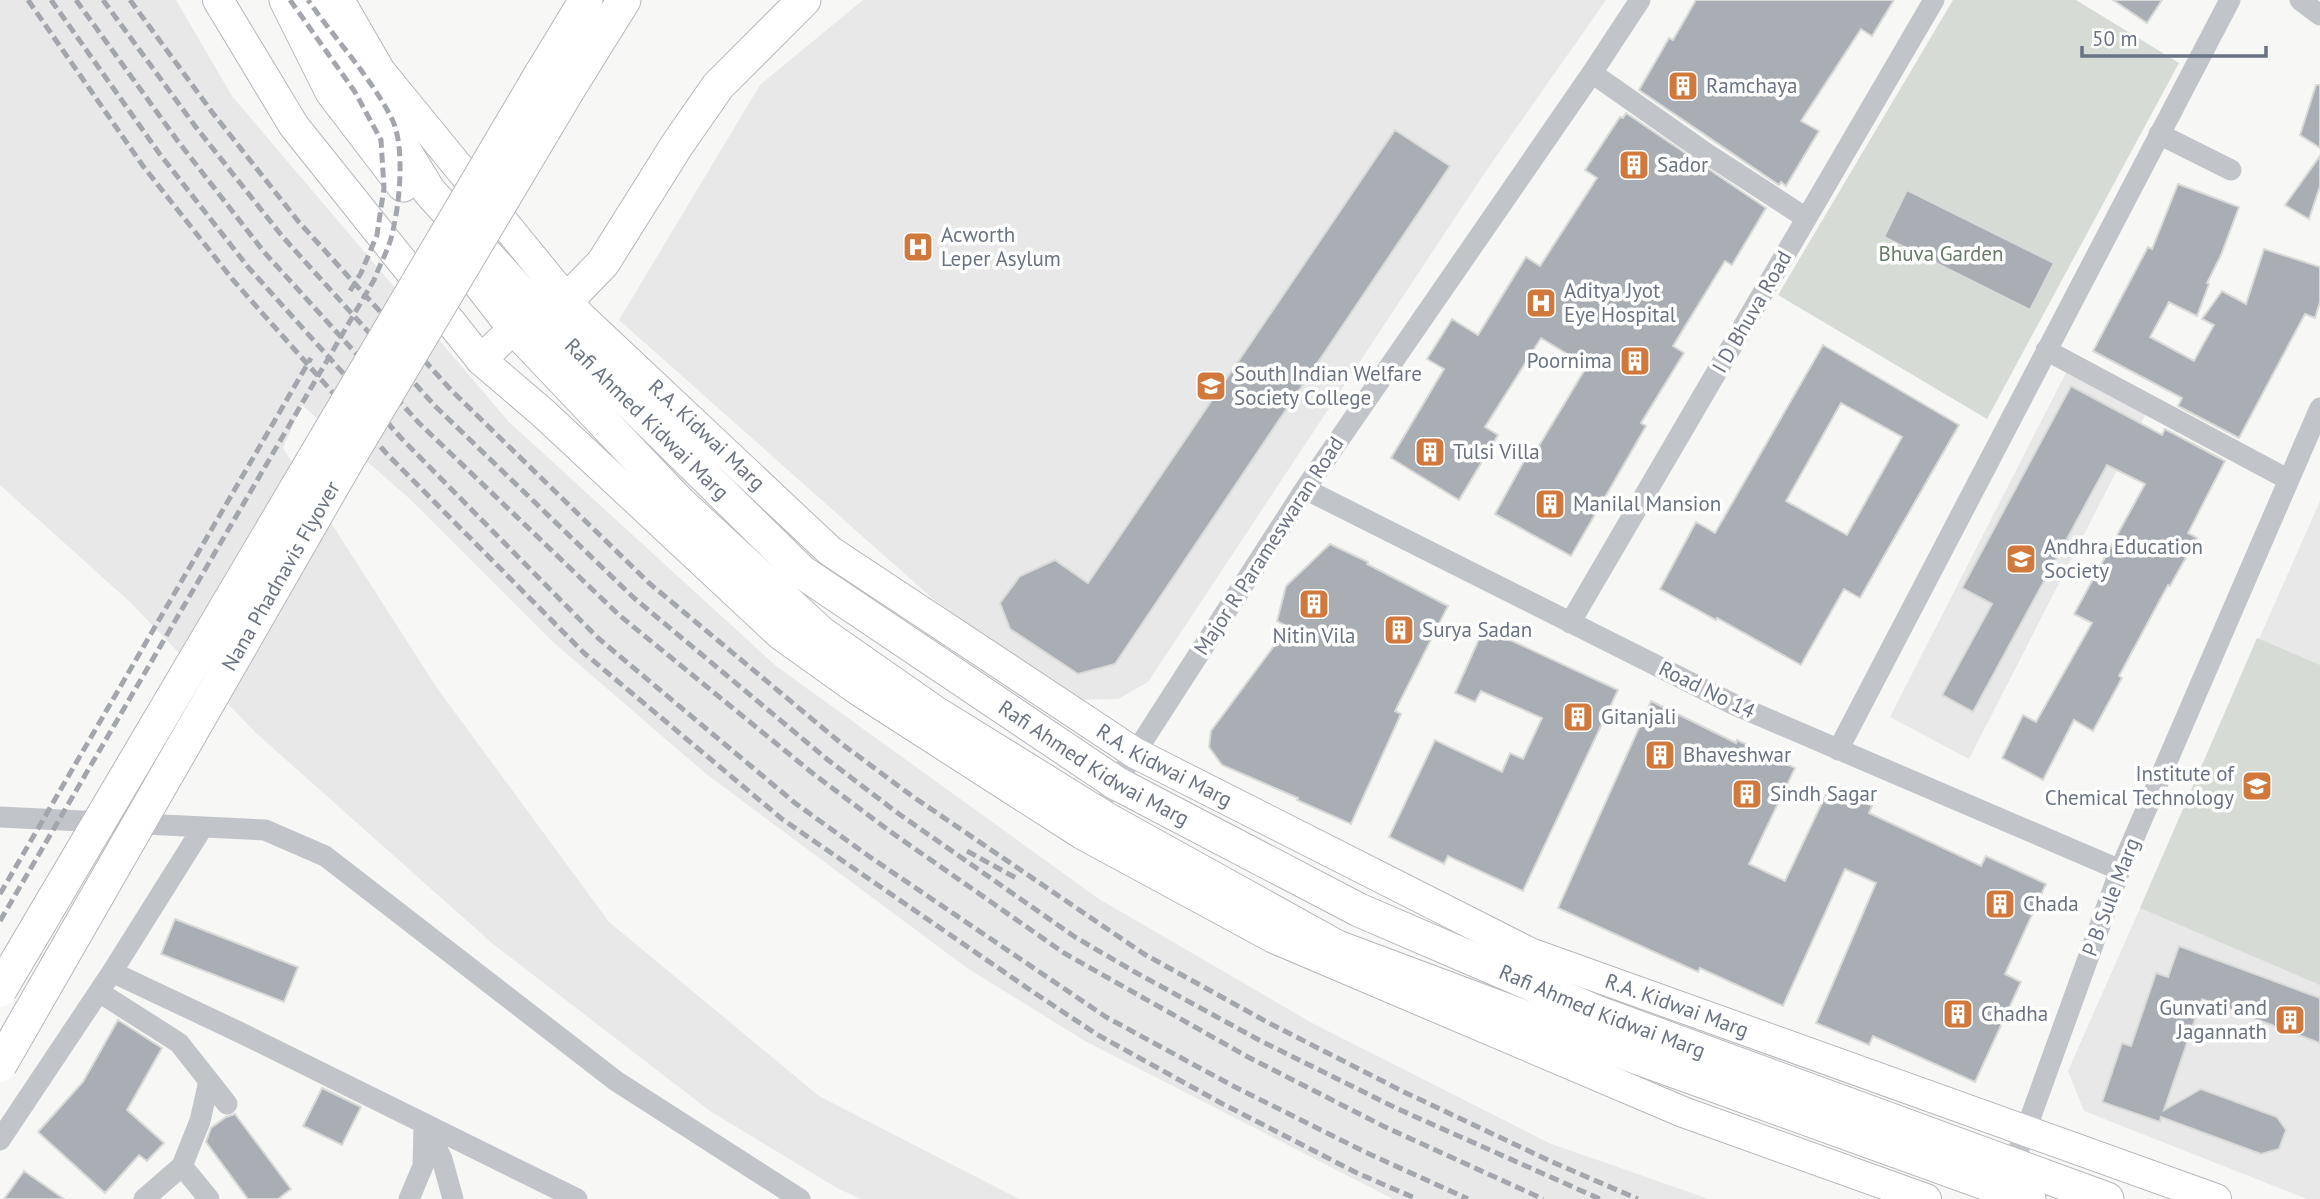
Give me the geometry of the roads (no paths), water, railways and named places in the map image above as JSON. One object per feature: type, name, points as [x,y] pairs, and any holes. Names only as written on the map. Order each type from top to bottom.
[{"type":"main road","points":[[286,0],[332,92],[541,313],[680,503],[821,634],[1090,824],[1337,947],[1519,1016],[2012,1188]]},
{"type":"main road","name":"Rafi Ahmed Kidwai Marg","points":[[313,0],[429,191],[541,313],[802,572],[1116,783],[1359,910],[2012,1188],[2107,1199]]},
{"type":"main road","points":[[554,82],[586,0]]},
{"type":"main road","points":[[554,82],[624,0]]},
{"type":"main road","points":[[541,313],[603,263],[677,145],[718,86],[804,0]]},
{"type":"main road","name":"Nana Phadnavis Flyover","points":[[0,990],[554,82]]},
{"type":"main road","name":"Nana Phadnavis Flyover","points":[[0,1065],[347,461],[554,82]]},
{"type":"street","points":[[218,0],[294,126],[481,360],[543,413],[782,635],[858,690],[1090,824],[1274,938],[1683,1112],[1926,1199]]},
{"type":"street","name":"R.A. Kidwai Marg","points":[[338,0],[380,71],[541,313],[580,316],[830,551],[1135,754],[1530,953],[2216,1199]]},
{"type":"street","name":"Major R Parameswaran Road","points":[[1090,824],[1304,489],[1640,0]]},
{"type":"street","name":"I D Bhuva Road","points":[[1570,623],[1934,0]]},
{"type":"street","points":[[1838,750],[2230,0]]},
{"type":"street","points":[[2300,0],[2320,15]]},
{"type":"street","points":[[1592,73],[1706,153],[1807,218]]},
{"type":"street","points":[[2159,134],[2231,170]]},
{"type":"street","points":[[481,360],[541,313]]},
{"type":"street","points":[[2046,350],[2289,480]]},
{"type":"street","name":"P B Sule Marg","points":[[2012,1188],[2025,1130],[2119,870],[2320,408]]},
{"type":"street","name":"Road No 14","points":[[1304,489],[1735,705],[2119,870]]},
{"type":"street","points":[[0,817],[265,830],[325,856],[616,1081],[800,1199]]},
{"type":"street","points":[[0,1140],[112,972],[203,827]]},
{"type":"street","points":[[112,972],[577,1199]]},
{"type":"street","points":[[99,992],[179,1043],[228,1104]]},
{"type":"street","points":[[144,1199],[182,1166],[200,1121],[209,1081]]},
{"type":"street","points":[[409,1199],[423,1166],[424,1125]]},
{"type":"street","points":[[424,1125],[442,1159],[453,1199]]},
{"type":"street","points":[[182,1166],[209,1199]]},
{"type":"railway","points":[[28,0],[143,166],[233,280],[387,454],[584,653],[782,819],[1098,1035],[1221,1103],[1355,1172],[1417,1199]]},
{"type":"railway","points":[[51,0],[159,153],[248,267],[402,439],[598,638],[795,803],[1106,1017],[1233,1086],[1365,1152],[1468,1199]]},
{"type":"railway","points":[[76,0],[177,140],[264,252],[419,423],[619,615],[816,776],[888,830],[1064,953],[1248,1057],[1385,1127],[1543,1199]]},
{"type":"railway","points":[[103,0],[195,126],[282,236],[436,407],[634,598],[828,760],[899,814],[1075,937],[1133,971],[1259,1040],[1398,1109],[1600,1199]]},
{"type":"railway","points":[[130,0],[212,112],[298,221],[452,391],[649,583],[842,744],[912,796],[1144,954],[1267,1022],[1402,1091],[1638,1199]]},
{"type":"railway","points":[[290,0],[355,92],[381,140],[384,188],[377,235],[350,291]]},
{"type":"railway","points":[[0,921],[374,280],[390,243],[399,189],[400,158],[396,130],[383,103],[363,73],[308,0]]},
{"type":"railway","points":[[0,894],[311,358]]},
{"type":"railway","points":[[967,851],[1016,878]]},
{"type":"place","name":"Ramchaya","points":[[1683,86]]},
{"type":"place","name":"Sador","points":[[1634,165]]},
{"type":"place","name":"Acworth Leper Asylum","points":[[918,247]]},
{"type":"place","name":"Aditya Jyot Eye Hospital","points":[[1541,303]]},
{"type":"place","name":"Poornima","points":[[1635,361]]},
{"type":"place","name":"South Indian Welfare Society College","points":[[1211,386]]},
{"type":"place","name":"Tulsi Villa","points":[[1430,452]]},
{"type":"place","name":"Manilal Mansion","points":[[1550,504]]},
{"type":"place","name":"Andhra Education Society","points":[[2021,559]]},
{"type":"place","name":"Nitin Vila","points":[[1314,604]]},
{"type":"place","name":"Surya Sadan","points":[[1399,630]]},
{"type":"place","name":"Gitanjali","points":[[1578,717]]},
{"type":"place","name":"Bhaveshwar","points":[[1660,755]]},
{"type":"place","name":"Institute of Chemical Technology","points":[[2257,786]]},
{"type":"place","name":"Sindh Sagar","points":[[1747,794]]},
{"type":"place","name":"Chada","points":[[2000,904]]},
{"type":"place","name":"Chadha","points":[[1958,1014]]},
{"type":"place","name":"Gunvati and Jagannath","points":[[2290,1020]]},
{"type":"park label","name":"Bhuva Garden","points":[[1941,254]]}]
